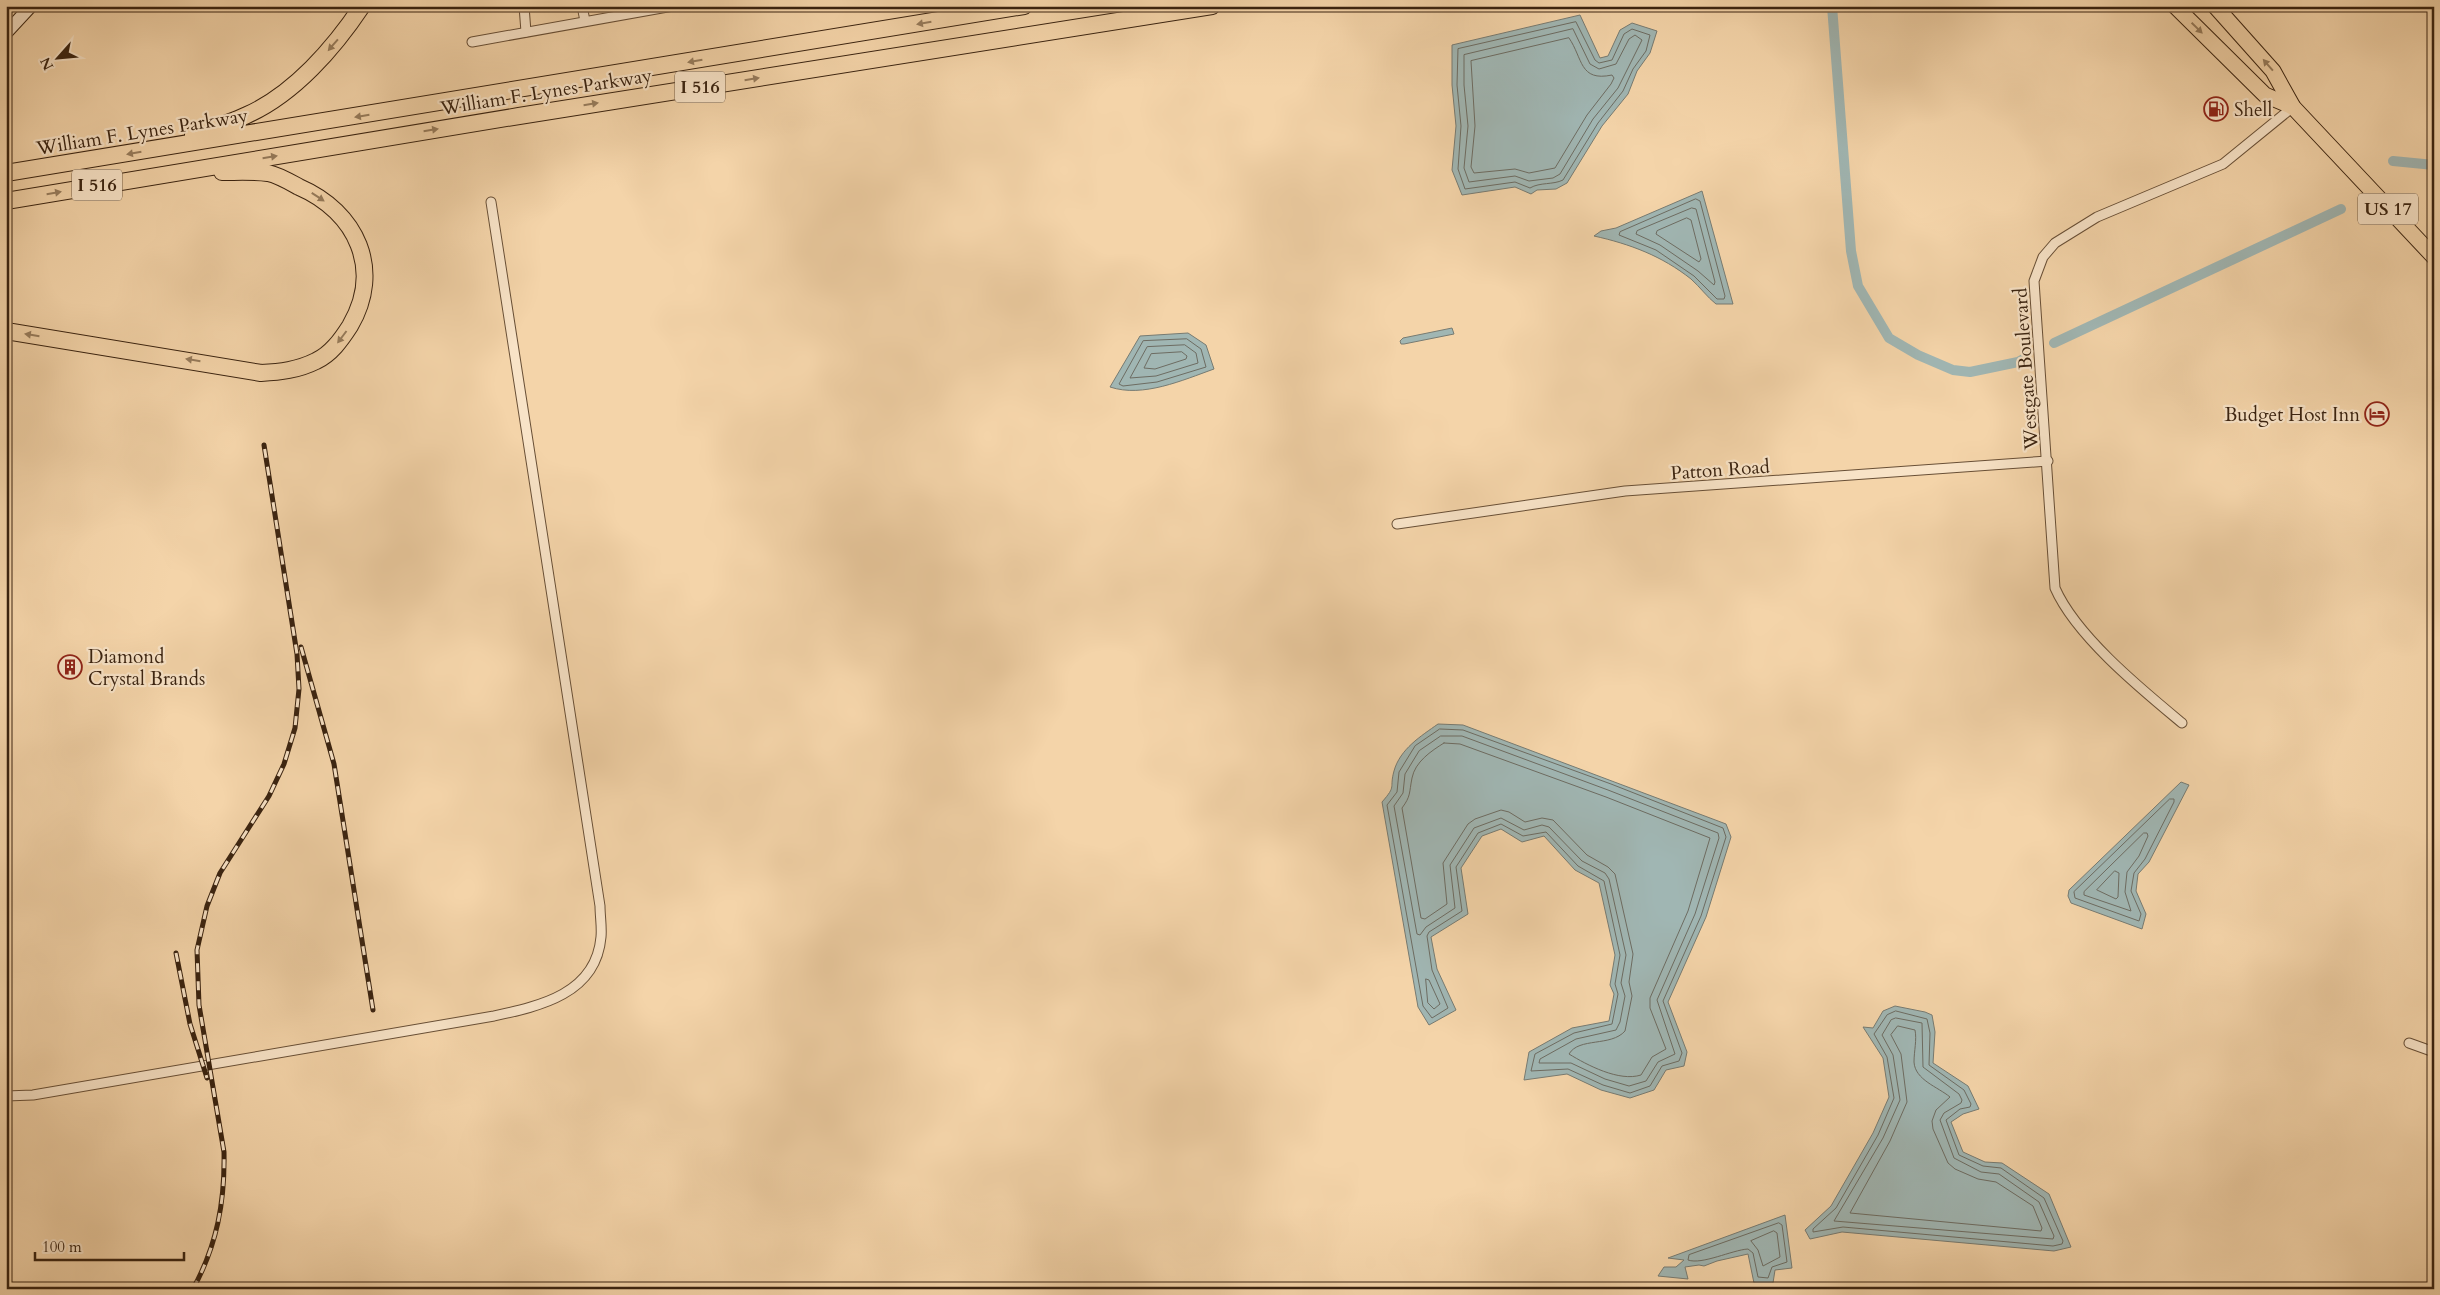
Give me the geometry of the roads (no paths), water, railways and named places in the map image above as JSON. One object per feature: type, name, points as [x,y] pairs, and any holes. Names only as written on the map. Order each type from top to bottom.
[{"type":"highway","points":[[166,147],[248,115],[292,87],[320,60],[362,6]]},
{"type":"highway","name":"William F. Lynes Parkway","points":[[6,173],[1024,6]]},
{"type":"highway","name":"William F. Lynes Parkway","points":[[6,201],[188,170],[1212,6]]},
{"type":"highway","points":[[6,331],[261,373],[283,372],[299,368],[317,360],[332,350],[358,312],[365,290],[365,263],[359,245],[348,224],[331,206],[308,191],[269,173],[188,170]]},
{"type":"main road","name":"US 17","points":[[2175,6],[2265,95],[2293,107]]},
{"type":"main road","name":"US 17","points":[[2214,6],[2273,71],[2293,107],[2434,257]]},
{"type":"street","points":[[6,32],[31,6]]},
{"type":"street","points":[[524,6],[526,32]]},
{"type":"street","points":[[582,6],[585,21]]},
{"type":"street","points":[[472,42],[673,6]]},
{"type":"street","name":"Westgate Boulevard","points":[[2182,723],[2147,694],[2101,649],[2064,607],[2055,588],[2048,462],[2034,281],[2043,257],[2055,243],[2098,217],[2223,164],[2293,107]]},
{"type":"street","points":[[6,1096],[33,1095],[494,1016],[541,1006],[564,995],[589,972],[596,960],[601,937],[600,906],[491,202]]},
{"type":"street","name":"Patton Road","points":[[1397,524],[1625,491],[2048,462]]},
{"type":"street","points":[[2409,1043],[2434,1052]]},
{"type":"water","points":[[1580,15],[1600,58],[1608,56],[1620,30],[1632,23],[1657,31],[1650,53],[1637,71],[1628,94],[1602,126],[1567,183],[1556,189],[1537,190],[1531,194],[1515,187],[1462,195],[1452,170],[1456,126],[1452,85],[1452,45]]},
{"type":"water","points":[[1702,191],[1733,304],[1716,304],[1691,279],[1657,257],[1633,247],[1594,236],[1601,231],[1616,228]]},
{"type":"water","points":[[1452,328],[1454,334],[1404,344],[1401,344],[1400,341],[1403,338]]},
{"type":"water","points":[[1188,333],[1206,345],[1214,369],[1149,389],[1123,390],[1110,387],[1140,336]]},
{"type":"water","points":[[1438,724],[1463,725],[1726,824],[1731,837],[1706,917],[1668,1002],[1687,1052],[1684,1066],[1666,1070],[1654,1090],[1630,1098],[1601,1090],[1567,1074],[1524,1080],[1529,1052],[1572,1028],[1609,1021],[1614,994],[1610,985],[1615,955],[1599,883],[1575,870],[1544,836],[1522,842],[1501,829],[1482,836],[1461,868],[1468,914],[1431,937],[1437,969],[1456,1010],[1429,1025],[1418,1007],[1382,802],[1391,789],[1394,771],[1401,756],[1412,744]]},
{"type":"water","points":[[2181,782],[2189,785],[2149,862],[2138,874],[2136,891],[2146,914],[2142,929],[2071,903],[2068,896],[2069,890]]},
{"type":"water","points":[[1895,1006],[1932,1015],[1935,1032],[1933,1063],[1968,1086],[1979,1109],[1963,1114],[1951,1122],[1963,1152],[1985,1162],[2002,1163],[2049,1194],[2071,1247],[2054,1251],[1842,1232],[1810,1239],[1805,1230],[1831,1206],[1873,1133],[1889,1097],[1883,1058],[1863,1027],[1873,1028],[1883,1011]]},
{"type":"water","points":[[1785,1215],[1792,1268],[1775,1270],[1773,1283],[1754,1283],[1748,1254],[1704,1266],[1685,1267],[1688,1279],[1658,1276],[1664,1267],[1676,1267],[1684,1260],[1668,1258]]},
{"type":"waterway","points":[[1832,6],[1851,251],[1858,286],[1889,338],[1918,355],[1953,370],[1970,372],[2018,362],[2025,358]]},
{"type":"waterway","points":[[2393,161],[2434,165]]},
{"type":"waterway","points":[[2054,343],[2341,209]]},
{"type":"railway","points":[[193,1289],[214,1240],[221,1206],[224,1170],[224,1152],[199,1005],[197,950],[207,906],[220,873],[269,796],[284,764],[295,728],[299,689],[297,654],[264,445]]},
{"type":"railway","points":[[301,647],[334,764],[373,1010]]},
{"type":"railway","points":[[176,953],[190,1024],[207,1078]]},
{"type":"place","name":"Shell","points":[[2216,109]]},
{"type":"place","name":"Budget Host Inn","points":[[2377,414]]},
{"type":"place","name":"Diamond Crystal Brands","points":[[70,667]]}]
